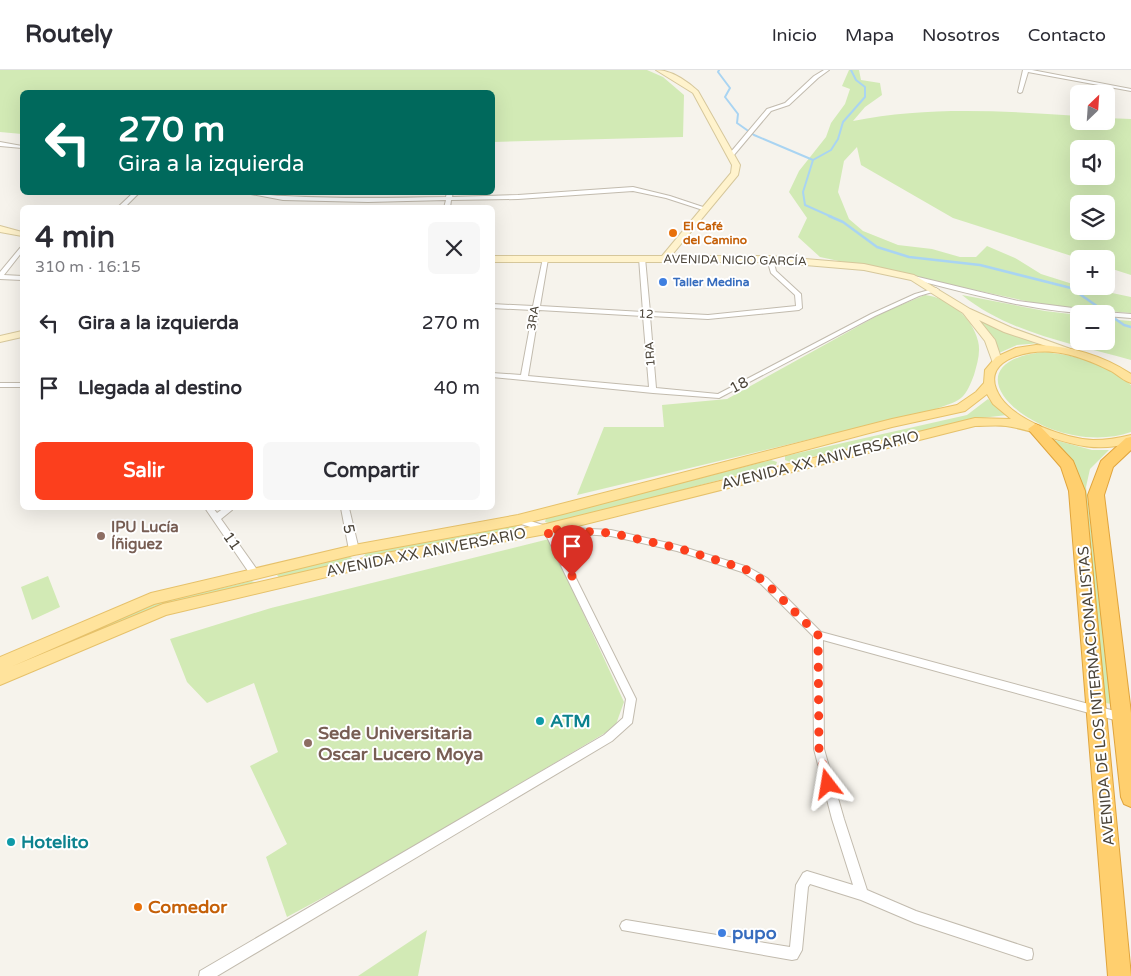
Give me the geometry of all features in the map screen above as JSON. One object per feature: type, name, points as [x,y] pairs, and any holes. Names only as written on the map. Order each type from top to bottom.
[{"type":"highway","name":"AVENIDA DE LOS INTERNACIONALISTAS","points":[[1035,429],[1068,465],[1077,491],[1120,976]]},
{"type":"highway","name":"AVENIDA DE LOS INTERNACIONALISTAS","points":[[1131,441],[1106,465],[1096,495],[1131,797]]},
{"type":"main road","points":[[659,70],[686,84],[696,92],[732,154],[736,165],[735,173],[665,258]]},
{"type":"main road","points":[[0,230],[20,234]]},
{"type":"main road","points":[[683,238],[683,245],[698,258]]},
{"type":"main road","name":"AVENIDA NICIO GARCÍA","points":[[495,259],[770,259],[864,267],[914,278],[967,311]]},
{"type":"main road","points":[[967,311],[1008,330],[1085,355],[1112,366],[1131,379]]},
{"type":"main road","points":[[967,311],[990,340],[997,361]]},
{"type":"main road","points":[[0,339],[20,334]]},
{"type":"main road","points":[[1131,366],[1054,349],[1031,349],[1012,353],[997,361],[990,371],[990,384],[997,400],[1013,415],[1035,429],[1062,439],[1090,444],[1115,444],[1131,441]]},
{"type":"main road","name":"AVENIDA XX ANIVERSARIO","points":[[0,664],[151,599],[354,550],[518,520],[961,408],[980,395],[990,384]]},
{"type":"main road","name":"AVENIDA XX ANIVERSARIO","points":[[0,678],[163,610],[386,558],[546,529],[975,422],[1005,422],[1035,429]]},
{"type":"street","points":[[732,154],[769,110],[787,104],[816,77],[827,70]]},
{"type":"street","points":[[1020,92],[1025,70],[1131,90]]},
{"type":"street","points":[[0,144],[20,147]]},
{"type":"street","points":[[495,194],[633,189],[668,197],[706,209]]},
{"type":"street","points":[[123,205],[135,195]]},
{"type":"street","points":[[263,195],[284,198],[476,195]]},
{"type":"street","points":[[0,277],[20,252]]},
{"type":"street","name":"1RA","points":[[642,258],[653,391]]},
{"type":"street","name":"3RA","points":[[524,377],[534,309],[544,259]]},
{"type":"street","name":"12","points":[[495,306],[708,317],[799,308],[798,294],[773,272],[770,259]]},
{"type":"street","points":[[0,277],[20,278]]},
{"type":"street","points":[[914,278],[1018,303],[1070,310]]},
{"type":"street","name":"18","points":[[495,375],[719,396],[873,315],[917,295],[936,290]]},
{"type":"street","points":[[1115,315],[1131,316]]},
{"type":"street","points":[[0,385],[20,385]]},
{"type":"street","name":"11","points":[[210,510],[254,574]]},
{"type":"street","points":[[216,518],[226,510]]},
{"type":"street","name":"5","points":[[345,510],[354,550]]},
{"type":"street","points":[[518,520],[546,529],[611,533],[678,548],[745,569],[764,581],[818,635],[1122,717]]},
{"type":"street","points":[[205,976],[608,738],[628,720],[631,699],[572,576],[546,529]]},
{"type":"street","points":[[818,635],[819,749],[838,819],[862,894]]},
{"type":"street","points":[[626,926],[792,954],[796,950],[804,879],[812,878],[862,894],[915,917],[1027,954]]},
{"type":"green space","points":[[0,70],[647,70],[663,77],[684,95],[683,137],[495,142],[495,90],[20,90],[20,134],[0,132]]},
{"type":"green space","points":[[849,70],[859,70],[861,80],[880,83],[882,95],[865,107],[853,121],[909,113],[966,111],[1070,116],[1070,130],[1115,130],[1115,118],[1131,119],[1131,275],[1115,270],[1115,250],[1070,250],[1070,255],[953,218],[861,165],[857,147],[844,161],[838,192],[849,219],[863,231],[898,245],[932,249],[960,257],[976,257],[987,246],[1015,258],[1041,274],[1070,283],[1070,295],[1115,294],[1131,297],[1131,313],[1115,312],[1115,305],[1070,305],[1070,308],[1049,306],[820,257],[798,237],[807,218],[789,192],[799,171],[826,137],[831,123],[845,104],[850,89],[842,86]]},
{"type":"green space","points":[[925,295],[943,300],[958,310],[971,324],[978,341],[979,354],[974,375],[967,391],[958,400],[936,409],[577,495],[604,427],[664,427],[662,405],[727,399],[884,312]]},
{"type":"green space","points":[[962,295],[1070,314],[1070,344],[1021,328],[980,308]]},
{"type":"green space","points":[[977,319],[1041,343],[1017,345],[999,353],[995,339]]},
{"type":"green space","points":[[1115,320],[1131,321],[1131,360],[1094,350],[1115,350]]},
{"type":"green space","points":[[1043,352],[1067,355],[1090,361],[1111,371],[1131,385],[1131,432],[1099,437],[1067,434],[1038,423],[1015,408],[1001,391],[999,374],[1012,360]]},
{"type":"green space","points":[[988,399],[1007,415],[973,419],[790,462],[785,460],[785,456],[967,415]]},
{"type":"green space","points":[[1051,439],[1092,450],[1109,450],[1090,469],[1086,487],[1112,704],[1105,703],[1081,484]]},
{"type":"green space","points":[[771,460],[777,462],[776,465],[553,524],[545,522],[546,518]]},
{"type":"green space","points":[[510,525],[517,526],[517,530],[370,558],[363,557],[367,552]]},
{"type":"green space","points":[[549,539],[624,702],[615,727],[385,864],[287,917],[266,857],[287,844],[250,766],[278,752],[254,683],[207,703],[187,682],[170,639],[271,608]]},
{"type":"green space","points":[[348,556],[352,558],[350,563],[280,579],[277,575],[284,571]]},
{"type":"green space","points":[[48,576],[60,607],[32,620],[21,587]]},
{"type":"green space","points":[[251,581],[257,583],[160,608],[0,677],[0,670],[155,604]]},
{"type":"green space","points":[[427,930],[418,976],[358,976]]},
{"type":"waterway","points":[[719,70],[718,72],[730,88],[725,97],[738,114],[737,123],[754,135],[813,160]]},
{"type":"waterway","points":[[813,160],[831,150],[838,139],[843,122],[865,97],[865,87],[856,80],[851,70]]},
{"type":"waterway","points":[[813,160],[803,192],[805,205],[832,217]]},
{"type":"waterway","points":[[829,216],[843,222],[877,247],[909,257],[980,265],[1071,288],[1124,325],[1131,327]]},
{"type":"place","name":"El Café del Camino","points":[[673,233]]},
{"type":"place","name":"Taller Medina","points":[[663,282]]},
{"type":"place","name":"IPU Lucía Íñiguez","points":[[101,536]]},
{"type":"place","name":"ATM","points":[[540,721]]},
{"type":"place","name":"Sede Universitaria Oscar Lucero Moya","points":[[308,743]]},
{"type":"place","name":"Hotelito","points":[[11,842]]},
{"type":"place","name":"Comedor","points":[[138,907]]},
{"type":"place","name":"pupo","points":[[722,933]]},
{"type":"route","points":[[572,576],[546,529],[611,533],[649,541],[745,569],[764,581],[818,635],[820,660],[819,749],[828,784]]}]
